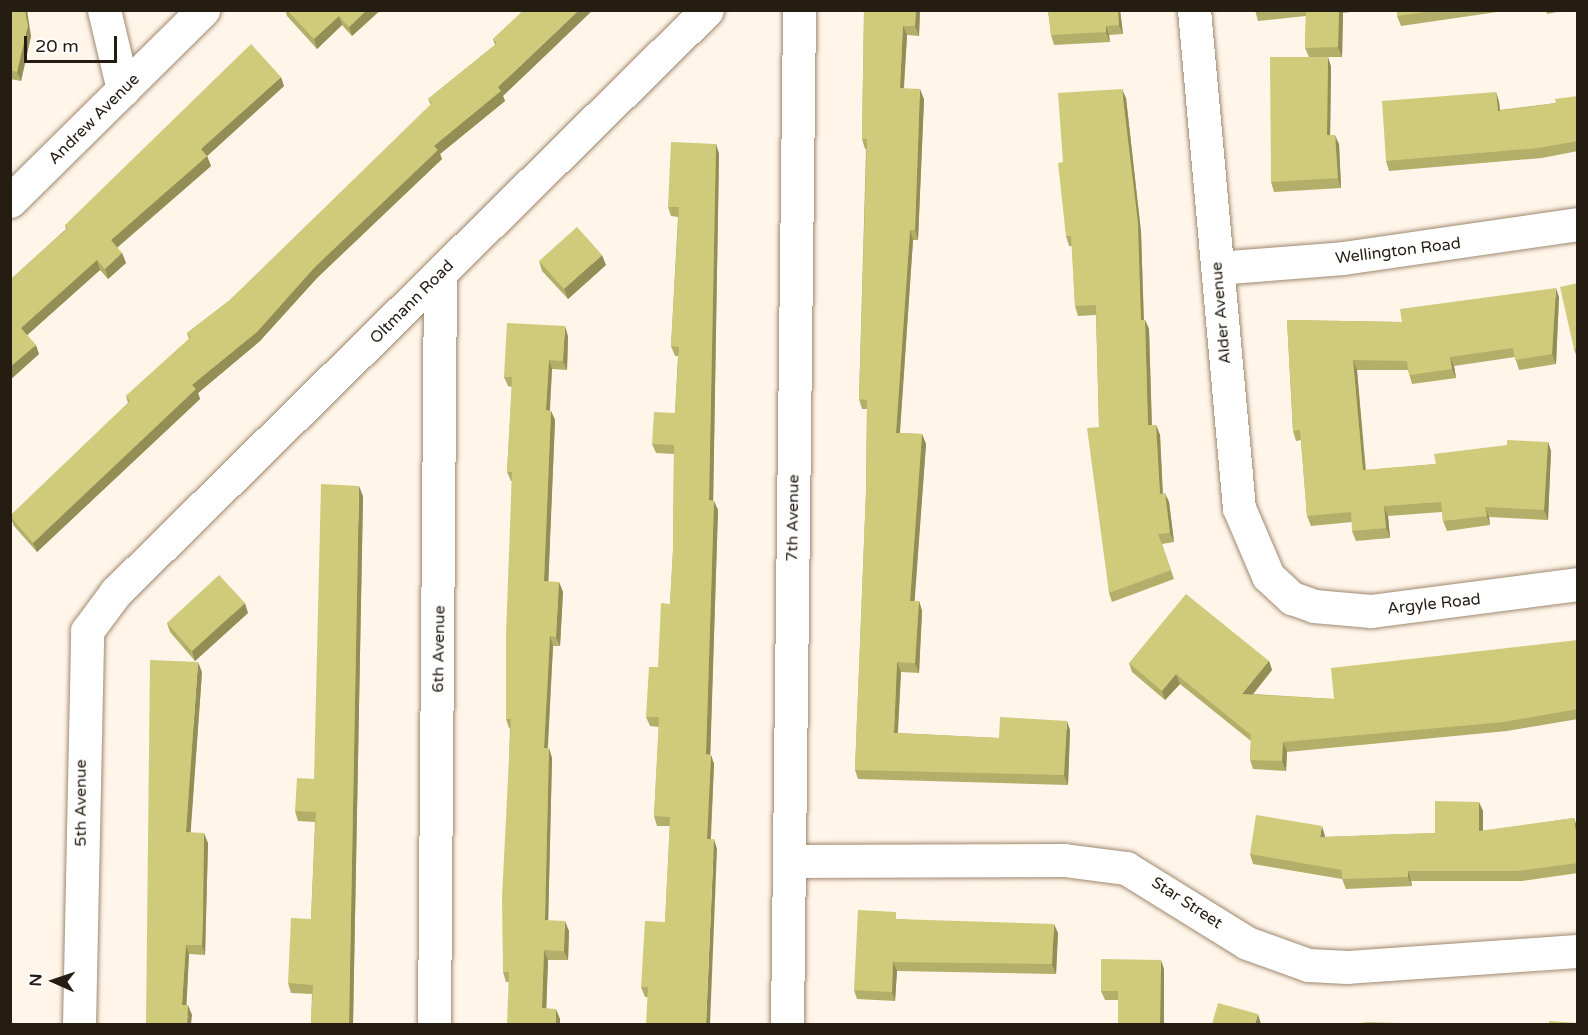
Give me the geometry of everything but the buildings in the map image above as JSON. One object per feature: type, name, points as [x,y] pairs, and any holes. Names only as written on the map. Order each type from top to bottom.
[{"type":"street","points":[[104,10],[123,90]]},
{"type":"street","name":"Andrew Avenue","points":[[10,201],[203,10]]},
{"type":"street","name":"Oltmann Road","points":[[116,592],[707,10]]},
{"type":"street","name":"7th Avenue","points":[[788,1024],[799,10]]},
{"type":"street","name":"Alder Avenue","points":[[1194,10],[1239,508],[1256,556],[1292,598]]},
{"type":"street","name":"Wellington Road","points":[[1217,268],[1343,258],[1578,224]]},
{"type":"street","name":"6th Avenue","points":[[434,1024],[440,273]]},
{"type":"street","name":"Argyle Road","points":[[1292,598],[1314,606],[1371,611],[1578,584]]},
{"type":"street","name":"5th Avenue","points":[[79,1024],[82,664],[87,631],[116,592]]},
{"type":"street","name":"Star Street","points":[[789,861],[1064,860],[1126,868],[1247,943],[1308,965],[1347,967],[1578,951]]}]
